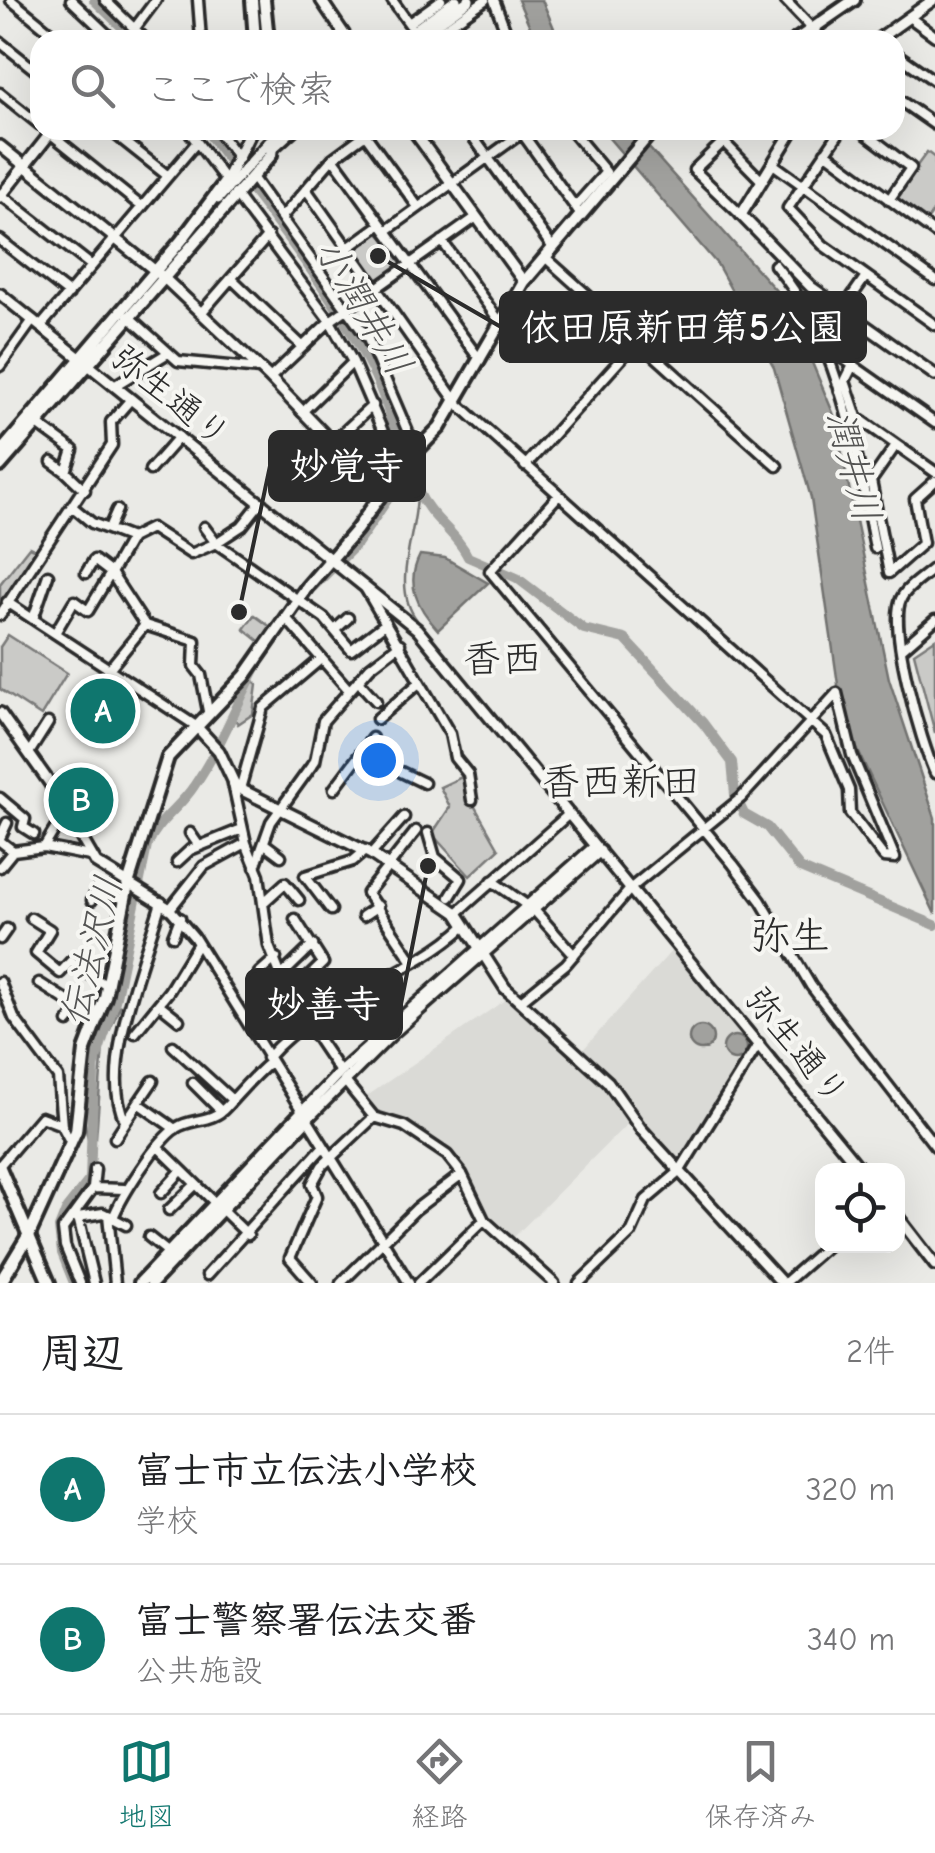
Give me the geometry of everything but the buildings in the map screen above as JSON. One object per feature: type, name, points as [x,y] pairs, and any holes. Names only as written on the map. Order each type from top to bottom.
[{"type":"main road","points":[[252,0],[254,30]]},
{"type":"main road","points":[[264,0],[267,30]]},
{"type":"main road","points":[[812,29],[854,0]]},
{"type":"main road","points":[[0,466],[83,360],[128,316],[226,181],[246,140]]},
{"type":"main road","points":[[0,454],[159,274],[252,177],[274,140]]},
{"type":"main road","points":[[0,1283],[29,1235],[72,1143],[85,1050],[108,987],[125,899],[133,887],[162,772],[174,748],[246,676],[381,493],[457,403],[524,282],[578,210],[642,140]]},
{"type":"main road","points":[[152,1283],[305,1115]]},
{"type":"main road","points":[[0,1166],[49,1283]]},
{"type":"main road","points":[[140,1283],[216,1209]]},
{"type":"street","points":[[11,0],[48,30]]},
{"type":"street","points":[[71,0],[103,30]]},
{"type":"street","points":[[106,0],[135,28],[156,0]]},
{"type":"street","points":[[198,0],[200,30]]},
{"type":"street","points":[[321,0],[341,30]]},
{"type":"street","points":[[392,0],[413,30]]},
{"type":"street","points":[[420,30],[441,0]]},
{"type":"street","points":[[423,30],[456,0]]},
{"type":"street","points":[[424,30],[469,0]]},
{"type":"street","points":[[427,30],[484,0]]},
{"type":"street","points":[[494,0],[505,30]]},
{"type":"street","points":[[785,0],[812,29]]},
{"type":"street","points":[[891,30],[934,0]]},
{"type":"street","points":[[908,18],[935,36]]},
{"type":"street","points":[[0,42],[30,66]]},
{"type":"street","points":[[905,60],[935,82]]},
{"type":"street","points":[[0,93],[30,117]]},
{"type":"street","points":[[905,104],[935,125]]},
{"type":"street","points":[[43,140],[0,195],[92,266]]},
{"type":"street","points":[[61,140],[142,207]]},
{"type":"street","points":[[123,140],[168,176]]},
{"type":"street","points":[[224,140],[239,160]]},
{"type":"street","points":[[181,241],[269,140]]},
{"type":"street","points":[[273,148],[282,140]]},
{"type":"street","points":[[282,217],[333,158],[357,140]]},
{"type":"street","points":[[373,140],[418,207]]},
{"type":"street","points":[[420,140],[524,282]]},
{"type":"street","points":[[475,140],[549,252],[638,340],[777,466]]},
{"type":"street","points":[[348,248],[418,207],[511,140]]},
{"type":"street","points":[[529,140],[578,210],[606,172],[579,140]]},
{"type":"street","points":[[741,215],[788,140]]},
{"type":"street","points":[[834,140],[788,208],[823,245],[935,324]]},
{"type":"street","points":[[874,140],[912,168],[888,200]]},
{"type":"street","points":[[0,366],[37,323],[69,294],[197,142],[226,181]]},
{"type":"street","points":[[761,180],[724,142],[694,170],[811,286],[935,374]]},
{"type":"street","points":[[0,146],[159,274],[270,378],[381,493]]},
{"type":"street","points":[[825,152],[931,230],[935,215]]},
{"type":"street","points":[[333,158],[480,360]]},
{"type":"street","points":[[773,164],[935,280]]},
{"type":"street","points":[[252,177],[347,309],[393,390],[406,461]]},
{"type":"street","points":[[306,190],[457,403],[558,496],[809,721],[826,735],[849,790],[850,813],[862,834],[884,857],[895,858],[852,756],[837,693],[809,721],[741,798],[631,888],[574,955],[522,1000]]},
{"type":"street","points":[[236,194],[331,320],[406,461]]},
{"type":"street","points":[[270,378],[331,320],[476,218]]},
{"type":"street","points":[[201,313],[268,236]]},
{"type":"street","points":[[0,240],[69,294]]},
{"type":"street","points":[[442,242],[500,322]]},
{"type":"street","points":[[775,266],[799,297],[828,357],[853,438],[875,548]]},
{"type":"street","points":[[866,276],[827,332],[834,352],[935,423]]},
{"type":"street","points":[[232,279],[302,346]]},
{"type":"street","name":"弥生通り","points":[[0,294],[332,559],[427,640],[855,1163]]},
{"type":"street","points":[[128,316],[178,362],[260,369]]},
{"type":"street","points":[[525,466],[638,340]]},
{"type":"street","points":[[114,386],[168,353]]},
{"type":"street","points":[[302,412],[353,362]]},
{"type":"street","points":[[854,365],[845,380],[857,417],[935,472]]},
{"type":"street","points":[[0,616],[52,530],[85,490],[112,445],[111,422],[131,399]]},
{"type":"street","points":[[332,443],[373,405]]},
{"type":"street","points":[[36,423],[73,450],[66,472]]},
{"type":"street","points":[[150,470],[179,437]]},
{"type":"street","points":[[896,445],[870,481],[889,573],[923,543],[915,499],[935,480]]},
{"type":"street","points":[[52,462],[85,490]]},
{"type":"street","points":[[558,496],[492,567],[761,901],[812,986],[935,1146]]},
{"type":"street","points":[[148,528],[186,553],[216,543],[242,526],[260,502]]},
{"type":"street","points":[[74,508],[92,522],[131,538]]},
{"type":"street","points":[[109,528],[116,510]]},
{"type":"street","points":[[54,633],[74,601],[88,610],[131,538],[148,528],[152,517]]},
{"type":"street","points":[[204,527],[216,543],[279,595],[299,603],[335,630],[352,650],[385,624]]},
{"type":"street","points":[[86,572],[94,560],[110,572],[145,626],[195,640],[194,666],[201,675],[208,711]]},
{"type":"street","points":[[935,567],[902,596],[897,620],[917,726],[935,774]]},
{"type":"street","points":[[33,619],[48,575]]},
{"type":"street","points":[[364,586],[450,734],[456,758],[468,774],[472,800]]},
{"type":"street","points":[[7,602],[196,726],[217,747],[236,786],[269,946],[290,996],[374,1117],[404,1126],[426,1140],[462,1174],[484,1220],[554,1283]]},
{"type":"street","points":[[335,630],[348,618]]},
{"type":"street","points":[[289,619],[349,690]]},
{"type":"street","points":[[903,648],[935,620]]},
{"type":"street","points":[[109,669],[145,626]]},
{"type":"street","points":[[255,867],[280,810],[315,762],[323,721],[358,681],[400,644]]},
{"type":"street","points":[[236,786],[263,708],[321,659]]},
{"type":"street","points":[[358,681],[376,701]]},
{"type":"street","points":[[378,719],[419,683]]},
{"type":"street","points":[[0,713],[66,811],[90,856]]},
{"type":"street","points":[[29,753],[48,723]]},
{"type":"street","points":[[334,789],[372,738]]},
{"type":"street","points":[[401,772],[424,783]]},
{"type":"street","points":[[236,786],[369,852],[446,901],[505,988],[608,1082],[640,1129],[782,1283],[818,1253]]},
{"type":"street","points":[[0,798],[24,819],[22,828],[34,834]]},
{"type":"street","points":[[44,848],[66,811]]},
{"type":"street","points":[[457,913],[569,814]]},
{"type":"street","points":[[331,910],[320,904],[305,876],[369,852],[404,816]]},
{"type":"street","points":[[7,823],[0,840],[14,851]]},
{"type":"street","points":[[177,862],[200,846],[242,829]]},
{"type":"street","points":[[412,962],[367,893],[416,831]]},
{"type":"street","points":[[190,833],[200,846]]},
{"type":"street","points":[[428,833],[435,857],[461,878],[446,901]]},
{"type":"street","points":[[170,909],[204,866],[246,844]]},
{"type":"street","points":[[264,844],[281,856]]},
{"type":"street","points":[[0,866],[14,851],[44,848],[90,856],[180,918],[409,1283]]},
{"type":"street","points":[[305,1115],[342,1076],[598,848]]},
{"type":"street","points":[[492,880],[530,907],[574,955]]},
{"type":"street","points":[[263,903],[285,883],[299,900]]},
{"type":"street","points":[[92,900],[98,890],[125,899]]},
{"type":"street","points":[[125,1121],[115,1099],[116,1065],[161,902]]},
{"type":"street","points":[[363,916],[378,906]]},
{"type":"street","points":[[30,918],[50,930],[36,953],[60,973],[71,961],[108,987]]},
{"type":"street","points":[[173,936],[180,918]]},
{"type":"street","points":[[290,996],[323,963],[295,919]]},
{"type":"street","points":[[107,922],[120,926]]},
{"type":"street","points":[[115,1283],[110,1216],[124,1189],[175,1128],[221,1111],[310,1021],[438,951],[466,926]]},
{"type":"street","points":[[0,940],[7,930]]},
{"type":"street","points":[[136,1033],[197,945]]},
{"type":"street","points":[[282,975],[313,946]]},
{"type":"street","points":[[259,973],[276,958]]},
{"type":"street","points":[[0,982],[14,1018],[58,1077],[62,1126],[72,1143]]},
{"type":"street","points":[[39,983],[96,1019]]},
{"type":"street","points":[[159,1004],[179,1020]]},
{"type":"street","points":[[68,1022],[80,1008]]},
{"type":"street","points":[[579,1283],[631,1233],[646,1200],[679,1172],[760,1043]]},
{"type":"street","points":[[173,1046],[231,1099]]},
{"type":"street","points":[[115,1138],[153,1081]]},
{"type":"street","points":[[193,1083],[221,1111]]},
{"type":"street","points":[[138,1103],[175,1128]]},
{"type":"street","points":[[0,1166],[41,1117],[62,1126]]},
{"type":"street","points":[[312,1283],[295,1266],[291,1251],[317,1196],[312,1184],[330,1158],[374,1117]]},
{"type":"street","points":[[208,1275],[248,1235],[323,1147]]},
{"type":"street","points":[[160,1149],[216,1209],[248,1235]]},
{"type":"street","points":[[80,1283],[65,1246],[64,1229],[92,1188],[95,1169]]},
{"type":"street","points":[[161,1194],[181,1171]]},
{"type":"street","points":[[341,1283],[382,1240],[462,1174]]},
{"type":"street","points":[[169,1210],[194,1186]]},
{"type":"street","points":[[92,1188],[124,1189]]},
{"type":"street","points":[[94,1283],[78,1217],[110,1216],[126,1225]]},
{"type":"street","points":[[419,1283],[484,1220]]},
{"type":"street","points":[[905,1226],[935,1264]]},
{"type":"street","points":[[149,1238],[168,1253]]},
{"type":"shaded area","points":[[518,0],[542,0],[555,30],[532,30]]},
{"type":"shaded area","points":[[611,140],[642,140],[787,303],[834,415],[889,679],[935,818],[935,914],[843,719],[811,498],[774,368],[717,264]]},
{"type":"shaded area","points":[[927,152],[935,158],[935,209],[925,223],[892,200]]},
{"type":"shaded area","points":[[377,231],[403,261],[378,282],[352,251]]},
{"type":"shaded area","points":[[29,547],[36,550],[5,600],[0,598],[0,584]]},
{"type":"shaded area","points":[[420,555],[445,558],[488,583],[438,630],[416,595],[414,576]]},
{"type":"shaded area","points":[[254,615],[275,630],[264,645],[244,629]]},
{"type":"shaded area","points":[[8,635],[67,673],[41,716],[0,689],[0,647]]},
{"type":"shaded area","points":[[935,639],[935,733],[914,653]]},
{"type":"shaded area","points":[[251,679],[257,685],[253,714],[238,724],[233,716],[241,691]]},
{"type":"shaded area","points":[[466,775],[474,805],[499,849],[470,876],[432,834],[450,807],[440,787]]},
{"type":"shaded area","points":[[674,948],[756,1044],[679,1172],[630,1121],[510,1241],[487,1223],[460,1166],[426,1140],[374,1117],[360,1101],[512,995],[580,1053]]},
{"type":"shaded area","points":[[108,1001],[120,1006],[103,1046],[96,1138],[88,1138],[85,1086]]},
{"type":"shaded area","points":[[701,1026],[710,1029],[710,1047],[701,1050],[692,1047],[689,1038],[692,1029]]},
{"type":"shaded area","points":[[735,1036],[744,1039],[744,1057],[735,1060],[726,1057],[723,1048],[726,1039]]},
{"type":"waterway","name":"小潤井川","points":[[94,0],[125,30]]},
{"type":"waterway","name":"小潤井川","points":[[213,140],[351,331],[376,377],[418,491],[468,557],[517,578],[584,629],[625,639],[703,723],[732,762],[735,795],[744,814],[767,827],[800,868],[935,925]]},
{"type":"waterway","name":"伝法沢川","points":[[313,587],[357,544],[409,468]]},
{"type":"waterway","points":[[417,489],[405,574],[409,606],[417,620]]},
{"type":"waterway","name":"伝法沢川","points":[[74,1283],[62,1253],[59,1228],[67,1208],[90,1179],[94,1066],[115,1001],[147,846],[204,771],[259,662]]},
{"type":"place","name":"依田原新田第5公園","points":[[378,256]]},
{"type":"place","name":"妙覚寺","points":[[239,612]]},
{"type":"place","name":"富士市立伝法小学校","points":[[103,711]]},
{"type":"place","name":"富士警察署伝法交番","points":[[81,800]]},
{"type":"place","name":"妙善寺","points":[[428,866]]},
{"type":"district","name":"香西","points":[[502,659]]},
{"type":"district","name":"香西新田","points":[[621,782]]},
{"type":"district","name":"弥生","points":[[790,936]]},
{"type":"water label","name":"潤井川","points":[[853,466]]}]
